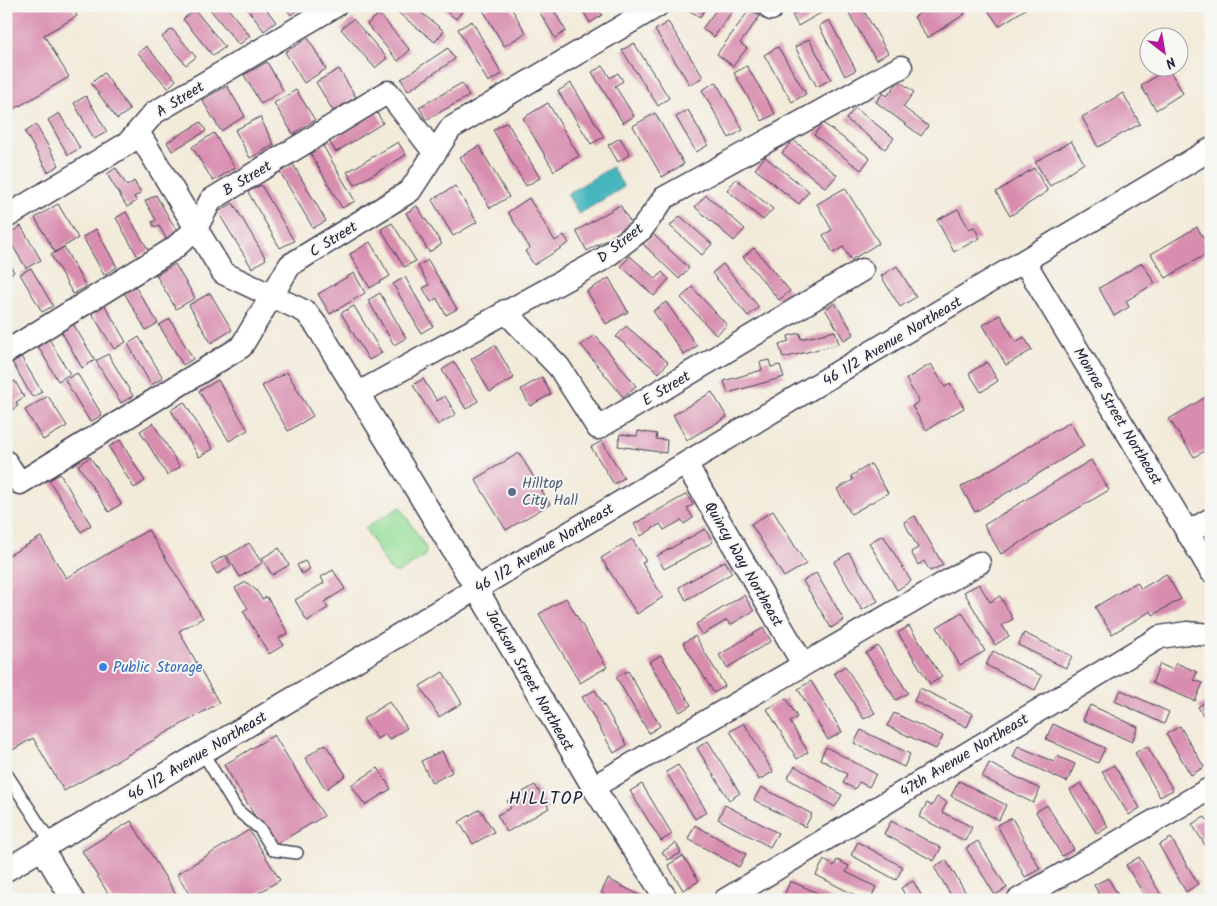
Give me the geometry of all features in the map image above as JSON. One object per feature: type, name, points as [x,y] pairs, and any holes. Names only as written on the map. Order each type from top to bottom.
[{"type":"street","name":"A Street","points":[[6,217],[128,143],[154,113],[335,6]]},
{"type":"street","name":"C Street","points":[[6,462],[20,483],[241,346],[290,265],[410,191],[451,128],[657,6]]},
{"type":"street","name":"D Street","points":[[357,394],[505,311],[603,259],[642,229],[664,198],[901,67]]},
{"type":"street","name":"B Street","points":[[6,352],[173,250],[195,230],[211,200],[388,92],[434,152]]},
{"type":"street","name":"Jackson Street Northeast","points":[[138,132],[195,230],[223,273],[306,312],[476,588],[593,787],[667,900]]},
{"type":"street","name":"46 1/2 Avenue Northeast","points":[[6,870],[1211,149]]},
{"type":"street","name":"Monroe Street Northeast","points":[[1024,261],[1211,571]]},
{"type":"street","name":"E Street","points":[[505,311],[559,367],[598,428],[862,270]]},
{"type":"street","name":"Quincy Way Northeast","points":[[686,464],[803,664]]},
{"type":"street","points":[[1188,533],[1211,519]]},
{"type":"street","points":[[593,787],[979,564]]},
{"type":"street","name":"47th Avenue Northeast","points":[[725,900],[1160,637],[1188,633],[1211,635]]},
{"type":"street","points":[[1018,900],[1211,788]]},
{"type":"street","points":[[47,847],[74,900]]},
{"type":"lane","points":[[203,753],[237,810],[260,829],[273,850],[298,853]]},
{"type":"lane","points":[[6,773],[47,847]]},
{"type":"green space","points":[[400,507],[426,548],[425,556],[398,573],[389,569],[365,528]]},
{"type":"water","points":[[612,167],[624,187],[579,214],[567,194]]},
{"type":"building","points":[[6,6],[71,6],[77,16],[44,35],[69,77],[6,114]]},
{"type":"building","points":[[212,6],[226,6],[250,36],[239,45],[209,8]]},
{"type":"building","points":[[245,6],[264,6],[276,22],[264,31]]},
{"type":"building","points":[[284,6],[302,6],[291,15]]},
{"type":"building","points":[[390,6],[413,6],[444,31],[435,42]]},
{"type":"building","points":[[439,6],[460,6],[464,9],[456,19]]},
{"type":"building","points":[[489,6],[510,6],[526,33],[504,46],[483,10]]},
{"type":"building","points":[[536,6],[551,6],[566,31],[555,38]]},
{"type":"building","points":[[580,6],[597,6],[602,15],[590,23]]},
{"type":"building","points":[[688,6],[707,6],[700,17],[687,9]]},
{"type":"building","points":[[719,6],[736,6],[714,37],[702,29]]},
{"type":"building","points":[[801,6],[833,6],[798,26],[792,15],[803,9]]},
{"type":"building","points":[[855,6],[861,6],[888,53],[876,60],[847,10]]},
{"type":"building","points":[[931,6],[960,6],[965,14],[927,38],[914,17]]},
{"type":"building","points":[[985,6],[1030,6],[999,26]]},
{"type":"building","points":[[750,9],[760,16],[740,43],[747,48],[733,66],[717,54]]},
{"type":"building","points":[[195,10],[225,47],[213,56],[183,19]]},
{"type":"building","points":[[379,14],[410,50],[398,61],[367,24]]},
{"type":"building","points":[[353,19],[387,58],[375,68],[341,29]]},
{"type":"building","points":[[829,20],[856,70],[845,76],[819,26]]},
{"type":"building","points":[[472,21],[502,74],[488,82],[458,29]]},
{"type":"building","points":[[668,22],[703,77],[690,85],[655,30]]},
{"type":"building","points":[[172,29],[196,57],[186,65],[162,37]]},
{"type":"building","points":[[308,38],[326,69],[304,83],[285,52]]},
{"type":"building","points":[[809,39],[831,79],[817,87],[795,47]]},
{"type":"building","points":[[634,43],[669,98],[658,106],[622,50]]},
{"type":"building","points":[[146,46],[176,80],[168,88],[138,53]]},
{"type":"building","points":[[778,47],[806,94],[792,102],[764,55]]},
{"type":"building","points":[[448,48],[455,59],[408,91],[401,79]]},
{"type":"building","points":[[267,62],[283,90],[261,104],[244,75]]},
{"type":"building","points":[[603,66],[610,78],[618,73],[623,81],[615,86],[634,116],[623,123],[592,72]]},
{"type":"building","points":[[747,66],[775,114],[762,121],[734,73]]},
{"type":"building","points":[[339,69],[356,97],[333,111],[316,82]]},
{"type":"building","points":[[104,73],[130,110],[117,119],[91,83]]},
{"type":"building","points":[[1153,78],[1174,78],[1183,93],[1156,110],[1141,86]]},
{"type":"building","points":[[899,81],[914,92],[903,107],[928,126],[921,136],[876,102],[883,93],[887,96]]},
{"type":"building","points":[[716,82],[743,130],[729,138],[702,90]]},
{"type":"building","points":[[462,83],[469,96],[426,120],[419,107]]},
{"type":"building","points":[[571,83],[604,137],[591,144],[558,91]]},
{"type":"building","points":[[227,86],[245,116],[221,131],[202,100]]},
{"type":"building","points":[[296,90],[315,120],[293,134],[274,103]]},
{"type":"building","points":[[1123,93],[1140,124],[1098,147],[1082,117]]},
{"type":"building","points":[[86,96],[107,132],[94,139],[74,103]]},
{"type":"building","points":[[548,103],[579,156],[554,171],[523,118]]},
{"type":"building","points":[[855,108],[894,138],[885,149],[846,119]]},
{"type":"building","points":[[688,110],[708,145],[696,152],[676,117]]},
{"type":"building","points":[[376,111],[383,123],[336,152],[329,141]]},
{"type":"building","points":[[59,113],[80,148],[68,155],[48,120]]},
{"type":"building","points":[[655,113],[684,164],[662,177],[633,126]]},
{"type":"building","points":[[260,117],[274,145],[250,158],[235,130]]},
{"type":"building","points":[[201,122],[206,131],[172,151],[167,142]]},
{"type":"building","points":[[507,122],[540,178],[526,186],[493,130]]},
{"type":"building","points":[[823,123],[870,158],[861,170],[814,135]]},
{"type":"building","points":[[36,125],[59,165],[48,172],[25,132]]},
{"type":"building","points":[[214,133],[235,168],[213,181],[192,147]]},
{"type":"building","points":[[620,138],[630,154],[618,162],[608,145]]},
{"type":"building","points":[[793,140],[837,175],[826,188],[782,153]]},
{"type":"building","points":[[1071,141],[1084,163],[1050,186],[1035,162]]},
{"type":"building","points":[[398,142],[406,155],[355,185],[347,172]]},
{"type":"building","points":[[322,144],[355,201],[342,208],[309,151]]},
{"type":"building","points":[[479,146],[509,197],[490,208],[460,157]]},
{"type":"building","points":[[765,157],[809,191],[799,204],[755,169]]},
{"type":"building","points":[[293,164],[326,221],[313,228],[280,172]]},
{"type":"building","points":[[116,168],[127,186],[134,181],[141,193],[134,197],[137,201],[127,207],[107,174]]},
{"type":"building","points":[[1034,168],[1048,191],[1010,216],[996,192]]},
{"type":"building","points":[[736,179],[773,209],[763,220],[727,190]]},
{"type":"building","points":[[261,185],[294,241],[280,248],[248,192]]},
{"type":"building","points":[[455,186],[477,222],[453,236],[432,200]]},
{"type":"building","points":[[845,188],[879,243],[851,260],[843,247],[833,253],[823,235],[832,230],[817,204]]},
{"type":"building","points":[[156,195],[178,233],[167,240],[159,226],[155,228],[152,222],[156,220],[145,201]]},
{"type":"building","points":[[706,195],[745,229],[734,241],[695,207]]},
{"type":"building","points":[[529,198],[555,241],[564,235],[569,243],[534,265],[525,251],[530,248],[508,212]]},
{"type":"building","points":[[233,203],[266,259],[252,268],[218,212]]},
{"type":"building","points":[[58,204],[78,238],[55,252],[35,218]]},
{"type":"building","points":[[620,205],[632,225],[587,251],[576,231]]},
{"type":"building","points":[[417,206],[442,244],[429,252],[406,213]]},
{"type":"building","points":[[958,209],[969,229],[974,227],[980,238],[954,252],[937,220]]},
{"type":"building","points":[[126,212],[149,251],[138,257],[116,218]]},
{"type":"building","points":[[680,216],[712,244],[702,255],[670,226]]},
{"type":"building","points":[[392,223],[416,261],[404,267],[381,229]]},
{"type":"building","points":[[21,226],[41,260],[26,268],[6,235]]},
{"type":"building","points":[[1197,227],[1211,251],[1166,278],[1151,254]]},
{"type":"building","points":[[96,229],[117,267],[104,275],[83,237]]},
{"type":"building","points":[[653,234],[689,268],[679,279],[643,244]]},
{"type":"building","points":[[370,242],[390,276],[370,288],[350,254]]},
{"type":"building","points":[[64,247],[86,287],[73,294],[51,255]]},
{"type":"building","points":[[754,248],[790,291],[779,300],[743,257]]},
{"type":"building","points":[[630,256],[656,279],[662,272],[669,279],[654,296],[621,266]]},
{"type":"building","points":[[6,259],[14,272],[6,277]]},
{"type":"building","points":[[428,260],[457,309],[446,315],[437,298],[431,302],[423,288],[429,285],[418,266]]},
{"type":"building","points":[[1142,263],[1155,283],[1126,301],[1129,307],[1114,316],[1099,288]]},
{"type":"building","points":[[175,264],[195,298],[176,309],[156,275]]},
{"type":"building","points":[[723,264],[759,307],[748,316],[712,273]]},
{"type":"building","points":[[897,266],[916,297],[900,307],[881,276]]},
{"type":"building","points":[[31,268],[53,306],[42,312],[20,274]]},
{"type":"building","points":[[354,273],[365,293],[330,314],[318,294]]},
{"type":"building","points":[[405,277],[433,326],[421,333],[393,284]]},
{"type":"building","points":[[609,278],[628,312],[606,324],[587,291]]},
{"type":"building","points":[[134,285],[158,323],[146,330],[123,291]]},
{"type":"building","points":[[692,287],[727,325],[716,335],[681,298]]},
{"type":"building","points":[[210,293],[232,330],[211,343],[189,305]]},
{"type":"building","points":[[380,293],[406,338],[394,345],[368,300]]},
{"type":"building","points":[[666,302],[697,346],[684,355],[653,311]]},
{"type":"building","points":[[835,303],[854,334],[844,340],[825,309]]},
{"type":"building","points":[[104,304],[126,342],[114,349],[91,312]]},
{"type":"building","points":[[354,306],[382,353],[369,360],[341,313]]},
{"type":"building","points":[[1000,315],[1016,342],[1024,337],[1032,350],[1006,365],[983,325]]},
{"type":"building","points":[[170,319],[193,359],[183,365],[159,325]]},
{"type":"building","points":[[72,322],[95,360],[82,368],[60,329]]},
{"type":"building","points":[[626,326],[668,362],[659,373],[616,337]]},
{"type":"building","points":[[835,331],[839,344],[783,358],[779,344],[789,341],[788,336],[800,333],[801,339]]},
{"type":"building","points":[[595,335],[636,386],[623,397],[581,345]]},
{"type":"building","points":[[139,337],[163,378],[151,385],[128,344]]},
{"type":"building","points":[[49,339],[70,374],[58,381],[38,346]]},
{"type":"building","points":[[495,345],[514,378],[490,392],[471,359]]},
{"type":"building","points":[[108,354],[133,396],[121,403],[96,361]]},
{"type":"building","points":[[20,355],[42,392],[32,397],[11,360]]},
{"type":"building","points":[[769,360],[771,367],[780,365],[784,377],[728,393],[724,381],[762,370],[760,362]]},
{"type":"building","points":[[454,362],[478,401],[466,409],[442,370]]},
{"type":"building","points":[[987,362],[998,381],[981,392],[969,373]]},
{"type":"building","points":[[931,364],[945,387],[950,384],[964,408],[926,430],[912,406],[919,402],[906,379]]},
{"type":"building","points":[[287,372],[313,416],[288,431],[262,386]]},
{"type":"building","points":[[77,373],[102,415],[90,422],[65,380]]},
{"type":"building","points":[[542,377],[551,394],[530,406],[521,389]]},
{"type":"building","points":[[423,379],[437,401],[445,396],[456,414],[438,425],[413,385]]},
{"type":"building","points":[[218,380],[248,430],[229,441],[199,391]]},
{"type":"building","points":[[15,381],[24,397],[16,402],[18,406],[8,412],[6,386]]},
{"type":"building","points":[[712,392],[727,417],[687,440],[673,415]]},
{"type":"building","points":[[1211,394],[1211,452],[1208,449],[1194,457],[1169,419]]},
{"type":"building","points":[[48,396],[67,426],[43,440],[25,410]]},
{"type":"building","points":[[184,402],[213,449],[199,457],[171,410]]},
{"type":"building","points":[[1070,422],[1084,446],[975,512],[961,487]]},
{"type":"building","points":[[153,423],[180,467],[167,475],[140,431]]},
{"type":"building","points":[[638,431],[657,434],[656,439],[667,440],[666,453],[618,446],[620,434],[637,436]]},
{"type":"building","points":[[120,440],[145,481],[134,488],[109,447]]},
{"type":"building","points":[[602,441],[624,478],[614,484],[591,447]]},
{"type":"building","name":"Hilltop City Hall","points":[[519,453],[550,504],[506,530],[475,479]]},
{"type":"building","points":[[90,457],[121,504],[109,512],[78,465]]},
{"type":"building","points":[[1091,460],[1109,490],[1001,554],[984,525]]},
{"type":"building","points":[[871,464],[888,493],[851,514],[837,489],[853,480],[851,476]]},
{"type":"building","points":[[60,474],[91,525],[81,532],[49,480]]},
{"type":"building","points":[[687,494],[693,505],[687,508],[693,518],[684,524],[682,520],[664,530],[660,524],[641,536],[634,524]]},
{"type":"building","points":[[773,511],[806,564],[784,577],[751,524]]},
{"type":"building","points":[[915,516],[943,565],[930,571],[924,561],[918,565],[911,552],[918,548],[904,522]]},
{"type":"building","points":[[705,529],[713,542],[664,569],[657,556]]},
{"type":"building","name":"Public Storage","points":[[148,530],[203,618],[179,631],[219,703],[64,791],[33,738],[6,754],[6,557],[41,537],[66,578]]},
{"type":"building","points":[[883,535],[911,581],[897,590],[869,543]]},
{"type":"building","points":[[632,539],[646,561],[642,563],[663,597],[637,614],[601,558]]},
{"type":"building","points":[[249,543],[262,563],[240,577],[227,556]]},
{"type":"building","points":[[279,548],[289,565],[272,575],[262,558]]},
{"type":"building","points":[[849,553],[878,601],[862,610],[834,562]]},
{"type":"building","points":[[225,555],[231,566],[217,574],[211,564]]},
{"type":"building","points":[[305,561],[310,569],[302,574],[297,565]]},
{"type":"building","points":[[725,561],[732,573],[686,600],[679,587]]},
{"type":"building","points":[[333,570],[345,589],[324,602],[328,608],[307,621],[295,600],[324,583],[321,577]]},
{"type":"building","points":[[816,573],[844,620],[831,628],[803,581]]},
{"type":"building","points":[[1166,574],[1181,599],[1153,615],[1151,611],[1112,634],[1095,607],[1137,582],[1141,589]]},
{"type":"building","points":[[246,582],[256,590],[262,599],[267,597],[288,633],[279,638],[284,645],[269,654],[243,611],[248,608],[235,588]]},
{"type":"building","points":[[979,584],[990,602],[1000,596],[1013,619],[1002,625],[1009,636],[995,645],[964,592]]},
{"type":"building","points":[[744,595],[754,611],[730,625],[727,620],[702,635],[696,624]]},
{"type":"building","points":[[566,598],[607,667],[580,683],[539,614]]},
{"type":"building","points":[[962,612],[985,651],[960,665],[937,627]]},
{"type":"building","points":[[909,626],[942,677],[930,684],[898,633]]},
{"type":"building","points":[[763,628],[771,641],[727,668],[719,655]]},
{"type":"building","points":[[1024,633],[1072,656],[1066,668],[1018,645]]},
{"type":"building","points":[[695,636],[725,686],[714,693],[683,643]]},
{"type":"building","points":[[878,646],[908,693],[896,700],[866,653]]},
{"type":"building","points":[[993,651],[1042,676],[1035,690],[986,665]]},
{"type":"building","points":[[661,655],[691,705],[680,712],[649,662]]},
{"type":"building","points":[[1176,663],[1197,672],[1194,680],[1203,683],[1195,701],[1152,683],[1160,664],[1173,670]]},
{"type":"building","points":[[845,666],[875,713],[864,719],[834,673]]},
{"type":"building","points":[[628,671],[660,726],[649,733],[616,677]]},
{"type":"building","points":[[443,672],[462,703],[439,717],[420,686]]},
{"type":"building","points":[[811,681],[842,732],[828,740],[798,689]]},
{"type":"building","points":[[920,688],[973,714],[967,727],[914,701]]},
{"type":"building","points":[[595,690],[627,745],[614,753],[582,697]]},
{"type":"building","points":[[1121,690],[1169,712],[1164,724],[1115,701]]},
{"type":"building","points":[[786,698],[797,717],[790,722],[808,752],[797,759],[767,709]]},
{"type":"building","points":[[1208,700],[1211,704],[1211,728],[1198,707]]},
{"type":"building","points":[[389,702],[407,728],[389,740],[385,734],[377,739],[363,719]]},
{"type":"building","points":[[1090,705],[1138,727],[1132,742],[1083,720]]},
{"type":"building","points":[[894,713],[943,736],[936,749],[887,726]]},
{"type":"building","points":[[744,723],[773,772],[759,780],[730,731]]},
{"type":"building","points":[[1053,724],[1105,748],[1098,763],[1046,739]]},
{"type":"building","points":[[1180,726],[1204,767],[1191,775],[1166,734]]},
{"type":"building","points":[[861,730],[910,754],[904,767],[854,743]]},
{"type":"building","points":[[274,735],[324,816],[273,846],[224,765]]},
{"type":"building","points":[[708,741],[740,793],[729,800],[697,748]]},
{"type":"building","points":[[325,744],[346,775],[326,789],[305,758]]},
{"type":"building","points":[[1018,746],[1054,762],[1057,756],[1075,764],[1067,782],[1013,757]]},
{"type":"building","points":[[1147,746],[1173,790],[1160,797],[1135,753]]},
{"type":"building","points":[[826,747],[876,774],[869,787],[859,782],[855,789],[843,783],[847,774],[820,759]]},
{"type":"building","points":[[442,751],[452,772],[432,783],[421,761]]},
{"type":"building","points":[[989,763],[1040,789],[1033,803],[982,777]]},
{"type":"building","points":[[678,765],[707,812],[695,819],[666,772]]},
{"type":"building","points":[[1114,765],[1140,808],[1129,815],[1102,772]]},
{"type":"building","points":[[795,766],[842,795],[835,807],[787,778]]},
{"type":"building","points":[[378,768],[391,789],[365,805],[351,785]]},
{"type":"building","points":[[959,781],[1006,805],[999,820],[951,796]]},
{"type":"building","points":[[1081,783],[1108,827],[1097,834],[1070,790]]},
{"type":"building","points":[[642,784],[672,834],[661,841],[630,791]]},
{"type":"building","points":[[535,785],[549,808],[507,832],[497,815],[511,808],[507,801]]},
{"type":"building","points":[[761,787],[812,814],[805,827],[754,800]]},
{"type":"building","points":[[937,797],[947,802],[942,812],[972,827],[965,841],[919,817],[927,803],[932,806]]},
{"type":"building","points":[[725,805],[778,833],[770,847],[718,819]]},
{"type":"building","points":[[1047,805],[1074,849],[1062,856],[1036,812]]},
{"type":"building","points":[[480,809],[494,832],[473,844],[459,822]]},
{"type":"building","points":[[1205,817],[1207,820],[1211,818],[1211,855],[1192,824]]},
{"type":"building","points":[[1012,818],[1040,869],[1025,877],[997,825]]},
{"type":"building","points":[[131,821],[179,900],[112,900],[82,851]]},
{"type":"building","points":[[891,821],[941,848],[934,861],[884,834]]},
{"type":"building","points":[[695,825],[746,854],[739,867],[688,839]]},
{"type":"building","points":[[249,830],[280,880],[247,900],[193,900],[177,874]]},
{"type":"building","points":[[1171,838],[1198,884],[1186,892],[1159,845]]},
{"type":"building","points":[[978,841],[1007,888],[995,895],[966,848]]},
{"type":"building","points":[[858,842],[903,867],[896,880],[851,855]]},
{"type":"building","points":[[676,843],[681,853],[668,860],[662,852]]},
{"type":"building","points":[[683,856],[699,881],[683,890],[668,865]]},
{"type":"building","points":[[1139,857],[1164,900],[1147,900],[1126,865]]},
{"type":"building","points":[[824,860],[834,866],[837,860],[849,866],[846,872],[876,887],[870,900],[864,900],[816,875]]},
{"type":"building","points":[[946,860],[970,900],[954,900],[934,867]]},
{"type":"building","points":[[1108,878],[1121,900],[1102,900],[1094,885]]},
{"type":"building","points":[[608,879],[649,900],[615,900],[601,893]]},
{"type":"building","points":[[790,881],[834,900],[793,900],[784,896]]},
{"type":"building","points":[[913,881],[924,900],[908,900],[901,888]]},
{"type":"place","name":"Hilltop City Hall","points":[[512,492]]},
{"type":"place","name":"Public Storage","points":[[103,667]]},
{"type":"district","name":"HILLTOP","points":[[546,798]]}]
